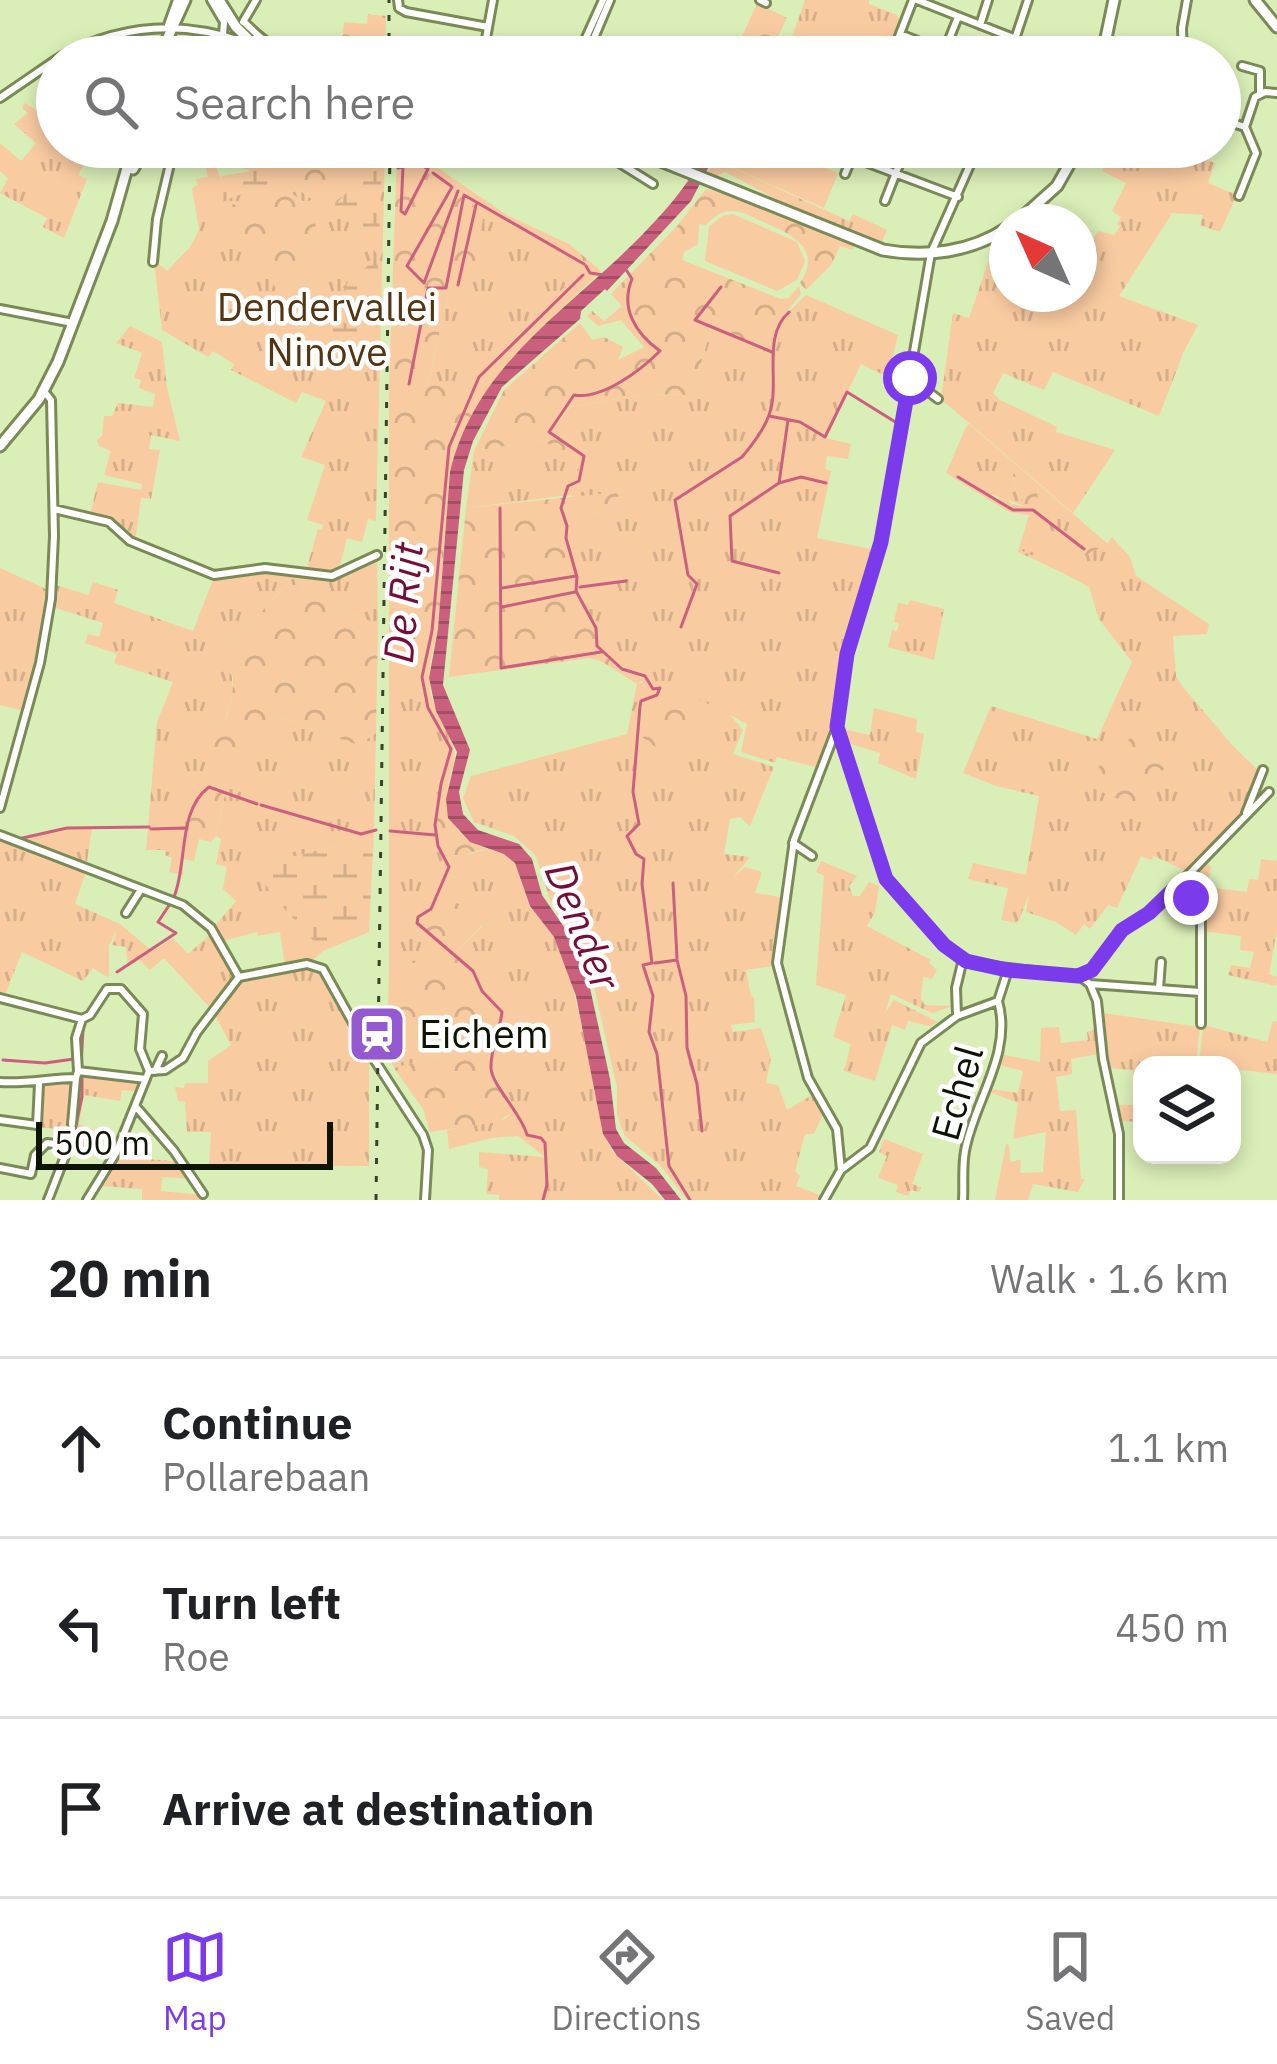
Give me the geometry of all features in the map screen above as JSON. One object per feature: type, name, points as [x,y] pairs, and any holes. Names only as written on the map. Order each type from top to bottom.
[{"type":"main road","points":[[167,36],[181,0]]},
{"type":"main road","points":[[215,0],[247,36]]},
{"type":"main road","points":[[1106,36],[1114,0]]},
{"type":"main road","points":[[1257,0],[1277,24]]},
{"type":"main road","points":[[0,445],[43,391],[129,168]]},
{"type":"main road","points":[[125,184],[134,168]]},
{"type":"main road","points":[[676,168],[883,250],[931,253],[970,246],[989,237]]},
{"type":"main road","points":[[1037,204],[1057,186],[1067,168]]},
{"type":"street","points":[[215,0],[224,22],[219,34]]},
{"type":"street","points":[[255,36],[240,25],[256,0]]},
{"type":"street","points":[[486,36],[493,0]]},
{"type":"street","points":[[591,36],[607,0]]},
{"type":"street","points":[[904,36],[900,34],[915,0],[1008,36]]},
{"type":"street","points":[[980,25],[988,0]]},
{"type":"street","points":[[1017,36],[1028,0]]},
{"type":"street","points":[[1182,36],[1187,0]]},
{"type":"street","points":[[398,3],[406,12],[488,28]]},
{"type":"street","points":[[950,36],[958,16]]},
{"type":"street","points":[[109,36],[171,27],[225,36]]},
{"type":"street","points":[[1242,66],[1261,73],[1260,93],[1244,127]]},
{"type":"street","points":[[0,98],[36,73]]},
{"type":"street","points":[[1260,93],[1277,93]]},
{"type":"street","points":[[1239,196],[1256,153],[1241,126]]},
{"type":"street","points":[[153,262],[169,168]]},
{"type":"street","points":[[627,168],[653,184]]},
{"type":"street","points":[[845,175],[848,168]]},
{"type":"street","points":[[879,168],[958,197]]},
{"type":"street","points":[[884,201],[898,168]]},
{"type":"street","points":[[841,1170],[837,1129],[808,1078],[777,963],[793,843],[837,727],[847,654],[881,542],[931,253],[970,168]]},
{"type":"street","points":[[0,309],[73,323]]},
{"type":"street","points":[[46,320],[68,336]]},
{"type":"street","points":[[910,378],[938,399]]},
{"type":"street","points":[[0,808],[47,629],[53,581],[51,400],[43,391]]},
{"type":"street","points":[[54,509],[105,521],[130,541],[214,575],[265,568],[332,576],[377,555]]},
{"type":"street","points":[[837,727],[886,879],[920,920],[963,959],[1007,970],[1078,976],[1092,970]]},
{"type":"street","points":[[1244,816],[1263,770]]},
{"type":"street","points":[[1119,1200],[1119,1135],[1097,1000],[1090,984],[1092,970],[1122,930],[1149,913],[1210,856],[1269,792]]},
{"type":"street","points":[[1244,816],[1261,819]]},
{"type":"street","points":[[0,836],[174,900],[211,928],[239,977]]},
{"type":"street","points":[[793,843],[812,856]]},
{"type":"street","points":[[1174,889],[1191,898],[1201,919],[1201,1024]]},
{"type":"street","points":[[126,913],[140,891]]},
{"type":"street","points":[[957,1016],[956,988],[963,959]]},
{"type":"street","points":[[1159,989],[1161,962]]},
{"type":"street","points":[[0,1082],[39,1084],[77,1074],[151,1074],[173,1067],[239,977],[307,964],[323,969],[426,1143],[425,1200]]},
{"type":"street","name":"Echel","points":[[963,1200],[964,1154],[991,1078],[1002,1030],[998,1001],[1007,970]]},
{"type":"street","points":[[1078,976],[1090,984],[1200,992]]},
{"type":"street","points":[[48,1200],[71,1146],[76,1038],[82,1019],[107,989],[122,989],[143,1014],[139,1042],[151,1074]]},
{"type":"street","points":[[0,998],[82,1019]]},
{"type":"street","points":[[824,1200],[841,1170],[870,1148],[921,1043],[957,1016],[998,1001]]},
{"type":"street","points":[[87,1200],[162,1056]]},
{"type":"street","points":[[0,1120],[37,1125],[39,1084]]},
{"type":"street","points":[[137,1108],[203,1194]]},
{"type":"street","points":[[0,1168],[31,1174],[35,1156],[47,1143],[71,1146]]},
{"type":"green space","points":[[805,0],[869,0],[900,21],[895,36],[792,36]]},
{"type":"green space","points":[[757,3],[787,18],[778,36],[742,36]]},
{"type":"green space","points":[[368,14],[386,16],[385,36],[343,36],[344,22],[367,24]]},
{"type":"green space","points":[[25,103],[36,110],[36,143],[14,124],[28,113],[22,108]]},
{"type":"green space","points":[[0,143],[21,161],[36,143],[36,168],[82,168],[78,175],[87,179],[64,238],[43,227],[47,218],[0,193],[8,179],[0,171]]},
{"type":"green space","name":"Dendervallei Ninove","points":[[206,168],[216,168],[222,181],[212,185],[283,179],[312,199],[308,205],[281,187],[319,243],[312,224],[319,204],[362,168],[385,168],[376,521],[368,519],[362,542],[347,538],[338,573],[306,571],[323,525],[307,520],[325,465],[301,457],[326,401],[302,392],[296,403],[231,370],[234,364],[213,351],[208,357],[162,330],[154,260],[167,271],[190,247],[199,230],[192,188],[198,185],[196,179],[208,177]]},
{"type":"green space","points":[[241,168],[280,168],[316,194],[312,199],[283,179],[220,202],[211,185],[222,181],[221,176],[252,171]]},
{"type":"green space","points":[[279,168],[370,168],[334,206],[325,200],[316,233],[325,268],[282,299],[229,206],[282,187],[307,204],[315,195]]},
{"type":"green space","points":[[370,168],[382,168],[378,255],[334,206]]},
{"type":"green space","points":[[396,168],[421,168],[484,213],[470,290],[452,290],[448,295],[428,385],[473,385],[508,340],[556,295],[585,270],[593,279],[506,365],[472,413],[450,472],[438,629],[432,631],[423,671],[389,671],[389,388]]},
{"type":"green space","points":[[407,168],[438,168],[507,215],[569,244],[601,271],[593,279],[585,271],[503,348],[474,385],[428,386],[448,295],[451,290],[469,290]]},
{"type":"green space","points":[[711,168],[733,168],[849,221],[853,214],[887,230],[880,246],[811,218],[725,172],[716,176]]},
{"type":"green space","points":[[733,168],[825,168],[838,173],[824,208]]},
{"type":"green space","points":[[1104,168],[1213,168],[1208,183],[1237,195],[1220,232],[1200,225],[1203,215],[1169,213],[1119,296],[1198,325],[1159,416],[1053,372],[1044,390],[1003,373],[993,393],[1000,400],[1057,427],[1056,432],[1115,450],[1073,513],[941,399],[953,313],[969,318],[989,260],[989,312],[1097,312],[1097,232],[1114,235],[1120,227],[1121,217],[1112,211],[1126,183]]},
{"type":"green space","points":[[706,189],[854,246],[853,250],[840,246],[831,265],[806,290],[800,283],[808,260],[806,251],[792,236],[736,211],[699,224],[698,244],[684,252],[682,260],[781,299],[789,298],[799,286],[801,294],[780,320],[774,352],[711,328],[692,395],[647,394],[569,407],[551,431],[582,458],[578,471],[544,440],[474,451],[504,390],[580,323],[592,340],[604,337],[623,347],[618,360],[644,347],[621,320],[598,326],[587,316],[592,311],[604,321],[622,306],[611,294]]},
{"type":"green space","points":[[733,214],[797,242],[805,261],[797,280],[777,291],[705,261],[709,227]]},
{"type":"green space","name":"Dendervallei Ninove","points":[[378,257],[376,317],[336,353],[313,316],[319,306],[347,324],[354,305],[343,287]]},
{"type":"green space","points":[[806,295],[898,335],[888,377],[861,364],[826,438],[851,444],[848,459],[827,456],[825,469],[831,471],[817,538],[876,550],[842,658],[833,729],[819,768],[777,757],[775,763],[741,752],[747,724],[730,715],[743,730],[733,754],[774,767],[750,826],[740,817],[730,819],[724,854],[750,857],[733,878],[745,867],[762,872],[755,893],[781,897],[773,966],[746,970],[755,1022],[731,1025],[733,1032],[761,1028],[771,1058],[766,1083],[778,1085],[787,1110],[812,1095],[824,1112],[814,1134],[805,1134],[795,1171],[800,1176],[796,1186],[822,1196],[820,1200],[687,1200],[660,1165],[625,1136],[594,987],[574,930],[550,900],[536,856],[514,836],[474,822],[463,798],[471,776],[627,734],[637,684],[645,676],[622,669],[597,646],[574,583],[564,518],[619,509],[570,495],[466,508],[474,451],[544,440],[565,456],[551,431],[570,407],[647,394],[692,395],[711,328],[777,328]],"holes":[[[670,684],[680,764],[635,732],[641,701]]]},
{"type":"green space","points":[[130,326],[162,342],[180,441],[151,435],[149,449],[160,450],[151,499],[141,498],[135,542],[113,523],[90,515],[98,482],[141,490],[142,484],[104,475],[111,451],[97,440],[102,436],[104,416],[112,416],[118,403],[153,407],[155,394],[139,388],[141,380],[134,378],[142,353],[116,343]]},
{"type":"green space","points":[[969,424],[1108,544],[1084,556],[1076,545],[1093,536],[1037,488],[1039,514],[1034,515],[1022,551],[1063,569],[1018,552],[1029,515],[1009,512],[986,498],[990,494],[998,500],[1002,495],[1024,506],[1013,475],[1016,471],[966,427]]},
{"type":"green space","points":[[966,427],[1017,471],[1013,476],[1025,506],[990,494],[986,498],[946,473]]},
{"type":"green space","points":[[1037,487],[1094,537],[1077,545],[1084,555],[1112,537],[1130,557],[1136,576],[1209,624],[1207,634],[1173,636],[1176,676],[1261,773],[1242,815],[1188,872],[1154,856],[1151,860],[1141,856],[1117,908],[1108,905],[1090,929],[1084,924],[1076,935],[1026,912],[1029,894],[1018,923],[1001,920],[1008,888],[968,879],[973,863],[1026,875],[1039,796],[963,773],[991,706],[1097,739],[1132,662],[1099,619],[1089,587],[1022,551],[1038,513]]},
{"type":"green space","points":[[618,492],[619,509],[565,518],[566,538],[576,591],[596,628],[597,646],[622,669],[646,679],[637,684],[589,658],[449,677],[466,508]]},
{"type":"green space","points":[[377,556],[378,625],[302,590],[304,576],[341,577]]},
{"type":"green space","points":[[0,568],[48,590],[37,664],[24,711],[0,705]]},
{"type":"green space","points":[[265,570],[297,574],[227,648],[232,693],[217,735],[271,714],[358,745],[376,733],[374,831],[350,842],[254,867],[278,902],[323,951],[312,961],[285,966],[280,932],[223,941],[214,927],[236,901],[223,889],[227,867],[216,864],[225,794],[183,859],[183,875],[169,872],[172,858],[165,850],[146,850],[157,722],[173,682],[114,663],[117,654],[85,643],[88,634],[99,637],[103,623],[53,607],[56,585],[88,595],[93,582],[118,590],[114,603],[193,631],[214,577]]},
{"type":"green space","points":[[297,574],[304,576],[302,590],[378,625],[376,733],[358,745],[271,714],[262,740],[248,756],[228,760],[216,756],[202,748],[217,733],[230,708],[233,677],[225,668],[227,648]]},
{"type":"green space","points":[[910,600],[944,609],[934,660],[888,647],[892,630],[897,631],[899,624],[894,622],[898,603],[908,605]]},
{"type":"green space","points":[[438,629],[430,690],[454,751],[452,771],[443,774],[437,804],[441,854],[461,856],[488,849],[504,853],[515,863],[530,906],[554,937],[571,980],[603,1134],[613,1152],[663,1200],[499,1200],[499,1195],[486,1194],[488,1169],[479,1167],[479,1152],[545,1157],[518,1136],[449,1149],[447,1130],[505,1119],[514,1111],[494,1071],[497,1042],[394,1068],[387,1052],[500,1023],[502,1012],[452,956],[482,926],[432,906],[418,917],[448,952],[389,967],[389,671],[423,671],[432,631]]},
{"type":"green space","points":[[670,684],[718,709],[680,765],[635,732],[639,700],[657,695]]},
{"type":"green space","points":[[874,708],[917,719],[916,732],[924,734],[916,779],[878,763],[880,753],[845,742],[843,729],[870,735]]},
{"type":"green space","points":[[1141,731],[1175,755],[1140,799],[1133,805],[1092,788],[1089,779],[1113,750]]},
{"type":"green space","points":[[452,771],[447,797],[451,819],[465,837],[488,849],[449,864],[439,843],[436,820],[443,774]]},
{"type":"green space","points":[[207,786],[225,793],[216,836],[211,842],[199,839],[194,861],[183,859],[195,795]]},
{"type":"green space","points":[[92,828],[86,868],[16,839],[55,829]]},
{"type":"green space","points":[[374,831],[369,932],[323,951],[253,867],[350,842]]},
{"type":"green space","points":[[0,837],[86,871],[75,904],[120,924],[152,951],[173,938],[188,954],[212,933],[237,977],[213,1011],[164,958],[150,970],[140,960],[128,966],[126,947],[112,945],[118,927],[109,946],[109,978],[93,968],[83,981],[22,952],[4,997],[0,996]]},
{"type":"green space","points":[[1261,859],[1277,861],[1277,929],[1269,974],[1277,977],[1276,986],[1228,975],[1231,965],[1250,968],[1254,952],[1240,950],[1241,936],[1202,931],[1202,915],[1179,888],[1206,861],[1211,867],[1207,887],[1247,892],[1249,879],[1258,880]]},
{"type":"green space","points":[[821,861],[857,876],[849,886],[853,896],[860,896],[869,882],[879,886],[875,912],[867,926],[931,960],[937,970],[932,979],[923,977],[921,999],[925,1005],[953,1006],[932,1013],[891,994],[885,1013],[894,1000],[938,1022],[930,1026],[908,1021],[905,1030],[892,1025],[875,1081],[844,1071],[851,1044],[833,1037],[846,995],[816,985],[824,876],[816,872]]},
{"type":"green space","points":[[435,894],[486,915],[452,956],[503,1016],[500,1023],[387,1052],[389,967],[447,952],[417,923],[431,909]]},
{"type":"green space","points":[[300,970],[323,976],[369,1055],[369,1166],[209,1165],[211,1132],[187,1132],[185,1102],[178,1101],[175,1087],[208,1083],[208,1061],[231,1045],[215,1015],[240,983]]},
{"type":"green space","points":[[1103,1013],[1200,1027],[1197,1056],[1133,1056],[1133,1070],[1107,1068]]},
{"type":"green space","points":[[1273,1021],[1277,1022],[1277,1074],[1241,1070],[1241,1056],[1200,1056],[1203,1025],[1267,1042]]},
{"type":"green space","points":[[1059,1027],[1061,1043],[1088,1040],[1087,1032],[1098,1028],[1098,1054],[1071,1059],[1072,1074],[1056,1077],[1060,1111],[1076,1110],[1081,1179],[1085,1179],[1078,1192],[1033,1184],[1028,1200],[995,1200],[1006,1144],[1010,1162],[1021,1160],[1020,1173],[1043,1172],[1046,1132],[1013,1139],[1018,1103],[990,1092],[1018,1093],[1023,1071],[996,1064],[999,1054],[1040,1062],[1041,1028]]},
{"type":"green space","points":[[497,1042],[494,1071],[514,1111],[498,1122],[430,1132],[423,1109],[394,1068]]},
{"type":"green space","points":[[82,1073],[144,1080],[141,1092],[122,1090],[120,1101],[84,1095],[79,1124],[103,1133],[96,1154],[73,1146],[76,1131],[38,1127],[42,1088],[55,1080],[78,1080]]},
{"type":"green space","points":[[1116,1105],[1133,1105],[1133,1122],[1121,1121]]},
{"type":"green space","points":[[884,1139],[923,1154],[912,1184],[921,1187],[919,1192],[911,1190],[908,1196],[896,1192],[898,1185],[878,1178],[887,1156],[879,1152]]},
{"type":"green space","points":[[117,1156],[181,1162],[193,1179],[162,1177],[161,1191],[202,1195],[202,1200],[142,1200],[142,1189],[101,1186]]},
{"type":"shaded area","points":[[695,168],[708,168],[691,201],[607,291],[502,387],[473,441],[464,470],[443,685],[470,750],[459,792],[463,814],[478,830],[519,844],[532,859],[542,895],[571,937],[590,988],[616,1129],[681,1200],[665,1200],[617,1156],[603,1134],[576,996],[554,937],[530,906],[515,863],[470,842],[448,818],[446,799],[457,752],[436,711],[429,678],[438,629],[450,472],[481,399],[529,340],[660,216]]},
{"type":"waterway","points":[[403,168],[401,211],[405,214],[428,169]]},
{"type":"waterway","points":[[433,173],[451,186]]},
{"type":"waterway","points":[[452,187],[407,266],[424,283],[458,191]]},
{"type":"waterway","points":[[464,195],[584,264]]},
{"type":"waterway","points":[[409,384],[428,288],[446,288],[464,195]]},
{"type":"waterway","points":[[458,285],[476,205]]},
{"type":"waterway","points":[[586,266],[590,273],[604,275]]},
{"type":"waterway","name":"Dender","points":[[627,271],[632,279],[628,300],[632,319],[660,351],[609,388],[574,395],[549,432],[584,456],[579,481],[568,486],[561,508],[576,591],[596,628],[597,646],[622,669],[645,676],[653,689],[660,688],[657,695],[641,701],[633,792],[639,824],[627,836],[644,859],[642,884],[652,963],[643,965],[653,996],[649,1032],[657,1054],[669,1166],[690,1200]]},
{"type":"waterway","name":"De Rijt","points":[[543,1200],[545,1143],[527,1135],[491,1068],[502,1012],[482,991],[473,971],[417,923],[431,909],[449,867],[438,846],[435,825],[451,749],[428,708],[422,677],[432,631],[449,447],[479,377],[583,275]]},
{"type":"waterway","points":[[721,287],[695,320],[772,352]]},
{"type":"waterway","points":[[681,627],[697,584],[688,575],[675,500],[742,457],[761,432],[772,402],[776,334],[789,312]]},
{"type":"waterway","points":[[769,416],[800,422],[825,437],[847,392],[897,423]]},
{"type":"waterway","points":[[788,420],[779,483],[801,477],[826,483]]},
{"type":"waterway","points":[[958,477],[1013,510],[1033,510],[1084,549]]},
{"type":"waterway","points":[[779,483],[730,516],[732,561],[779,573]]},
{"type":"waterway","points":[[500,508],[501,668],[601,652]]},
{"type":"waterway","points":[[502,588],[576,576]]},
{"type":"waterway","points":[[580,587],[626,581]]},
{"type":"waterway","points":[[502,607],[575,592]]},
{"type":"waterway","points":[[174,897],[188,823],[199,797],[209,787],[257,804]]},
{"type":"waterway","points":[[261,805],[361,834],[376,830]]},
{"type":"waterway","points":[[18,839],[67,828],[149,827]]},
{"type":"waterway","points":[[151,829],[185,828]]},
{"type":"waterway","points":[[390,831],[435,835]]},
{"type":"waterway","points":[[673,883],[677,958]]},
{"type":"waterway","points":[[117,972],[176,933],[158,922],[172,901]]},
{"type":"waterway","points":[[655,963],[677,960],[686,996],[687,1048],[702,1131]]},
{"type":"waterway","points":[[81,1068],[83,1029]]},
{"type":"waterway","points":[[3,1060],[74,1059]]},
{"type":"waterway","points":[[75,1130],[82,1079]]},
{"type":"railway","points":[[389,0],[389,36]]},
{"type":"railway","points":[[376,1200],[390,168]]},
{"type":"place","name":"Eichem","points":[[377,1034]]},
{"type":"route","points":[[910,378],[881,542],[847,654],[837,727],[886,879],[944,945],[966,961],[1078,976],[1092,970],[1122,930],[1174,889],[1191,898]]}]
